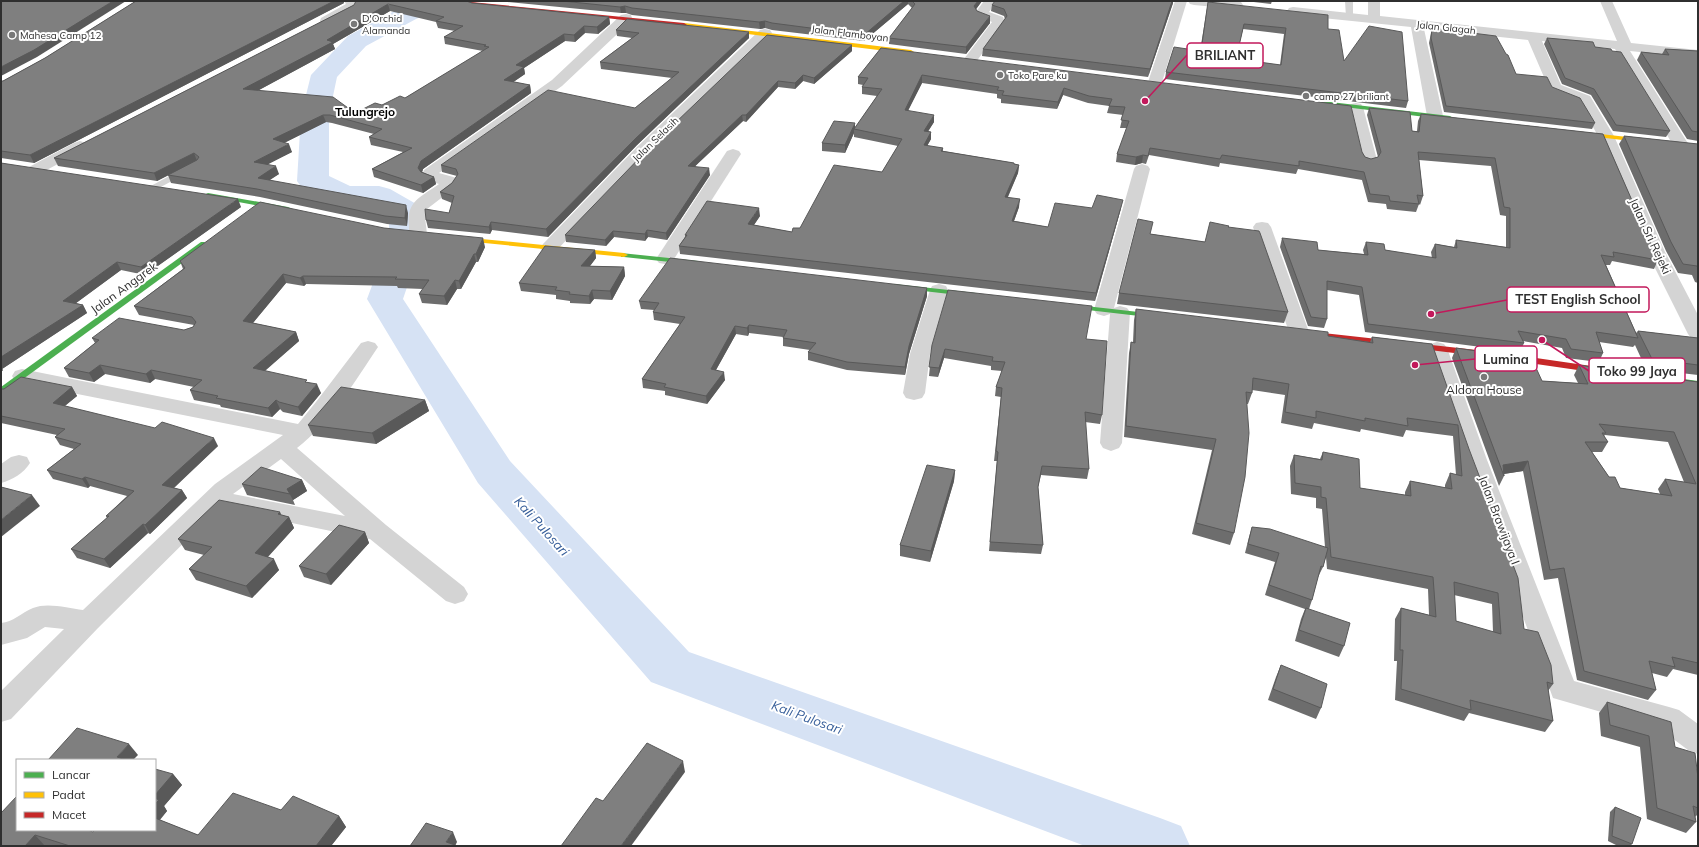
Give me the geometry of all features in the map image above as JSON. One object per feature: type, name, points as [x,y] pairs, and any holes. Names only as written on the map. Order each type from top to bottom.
[{"type":"street","points":[[317,26],[351,7],[353,4],[350,1]]},
{"type":"street","name":"Jalan Flamboyan","points":[[464,1],[474,4],[626,18],[923,53]]},
{"type":"street","points":[[971,59],[999,22],[998,20],[982,12],[991,1]]},
{"type":"street","points":[[1155,82],[1180,1]]},
{"type":"street","points":[[1194,1],[1248,7]]},
{"type":"street","points":[[1374,1],[1374,20]]},
{"type":"street","points":[[1606,1],[1623,46],[1681,145]]},
{"type":"street","name":"Jalan Glagah","points":[[1280,10],[1698,54]]},
{"type":"street","points":[[416,234],[417,212],[420,205],[451,182],[430,176],[430,173],[557,83],[626,18]]},
{"type":"street","points":[[1417,24],[1435,116]]},
{"type":"street","name":"Jalan Selasih","points":[[549,248],[644,149],[765,34]]},
{"type":"street","name":"Jalan Sri Rejeki","points":[[1533,36],[1555,88],[1585,99],[1606,136],[1656,252],[1698,334]]},
{"type":"street","points":[[1310,102],[1458,119]]},
{"type":"street","points":[[1356,107],[1369,160]]},
{"type":"street","points":[[1567,132],[1698,147]]},
{"type":"street","points":[[32,169],[92,140]]},
{"type":"street","points":[[664,259],[733,154]]},
{"type":"street","points":[[32,169],[50,172]]},
{"type":"street","points":[[1111,443],[1112,311],[1142,169]]},
{"type":"street","points":[[150,186],[169,189]]},
{"type":"street","points":[[200,194],[260,203],[298,211]]},
{"type":"street","points":[[248,212],[260,203]]},
{"type":"street","points":[[1262,226],[1295,332],[1437,348],[1698,384]]},
{"type":"street","points":[[447,237],[708,264]]},
{"type":"street","name":"Jalan Anggrek","points":[[1,391],[211,239]]},
{"type":"street","points":[[888,285],[986,296]]},
{"type":"street","points":[[914,393],[920,354],[938,290]]},
{"type":"street","points":[[1056,304],[1174,318]]},
{"type":"street","points":[[105,317],[128,321]]},
{"type":"street","points":[[1,710],[89,621],[223,490],[303,432],[324,407],[368,347]]},
{"type":"street","name":"Jalan Brawijaya I","points":[[1437,348],[1476,460],[1563,690],[1669,719],[1698,741]]},
{"type":"street","points":[[22,376],[303,432]]},
{"type":"street","points":[[282,447],[377,531],[455,594]]},
{"type":"street","points":[[214,499],[377,531]]},
{"type":"street","points":[[1,634],[9,634],[18,630],[41,616],[89,621]]},
{"type":"lane","points":[[1349,1],[1350,17]]},
{"type":"lane","points":[[150,186],[196,165]]},
{"type":"building","points":[[1,1],[113,1],[34,50],[1,67]]},
{"type":"building","points":[[136,1],[334,1],[30,155],[1,151],[1,81],[45,58]]},
{"type":"building","points":[[356,1],[466,1],[472,3],[609,17],[597,27],[584,26],[574,35],[564,34],[516,65],[524,67],[504,80],[530,85],[421,161],[418,168],[421,172],[434,177],[421,185],[372,169],[412,148],[369,137],[382,129],[330,115],[323,115],[273,139],[289,144],[254,162],[276,166],[258,178],[406,205],[405,218],[385,216],[257,189],[168,175],[197,160],[199,157],[194,153],[154,173],[54,158],[354,5]],"holes":[[[388,4],[444,17],[436,21],[463,26],[444,37],[486,45],[484,46],[489,47],[405,98],[400,96],[382,105],[375,103],[355,113],[333,97],[243,89],[333,42],[327,40]]]},
{"type":"building","points":[[562,1],[904,1],[864,35],[765,21],[759,22],[625,6],[620,7]]},
{"type":"building","points":[[912,1],[978,1],[974,6],[977,11],[990,16],[966,47],[889,38],[915,4]]},
{"type":"building","points":[[995,1],[1172,1],[1150,69],[983,49],[1007,16],[1004,9],[992,5]]},
{"type":"building","points":[[1208,2],[1328,15],[1328,29],[1339,30],[1344,61],[1369,26],[1402,32],[1408,101],[1166,72],[1174,47],[1201,51]],"holes":[[[1244,24],[1286,28],[1281,65],[1236,59]]]},
{"type":"building","points":[[627,19],[749,32],[636,138],[546,229],[491,222],[489,227],[426,220],[425,209],[449,213],[454,196],[440,192],[452,183],[458,174],[456,169],[441,165],[548,90],[635,108],[679,72],[600,62],[639,33],[616,30]]},
{"type":"building","points":[[1432,28],[1496,36],[1508,55],[1516,74],[1547,77],[1552,87],[1580,98],[1595,123],[1446,106],[1431,38]]},
{"type":"building","points":[[767,35],[852,45],[814,78],[803,75],[795,83],[778,81],[746,115],[742,115],[688,166],[709,168],[666,233],[647,230],[645,234],[613,231],[605,240],[565,235],[650,147]]},
{"type":"building","points":[[1547,38],[1593,42],[1595,47],[1621,52],[1670,131],[1616,125],[1594,89],[1565,78]]},
{"type":"building","points":[[881,48],[1351,106],[1362,152],[1365,157],[1371,159],[1378,157],[1381,152],[1369,108],[1410,112],[1412,131],[1419,132],[1421,114],[1603,134],[1658,260],[1613,252],[1614,257],[1601,255],[1638,338],[1596,332],[1603,353],[1571,349],[1566,339],[1518,331],[1524,343],[1368,324],[1362,287],[1327,281],[1327,319],[1311,317],[1282,238],[1317,242],[1318,250],[1368,255],[1366,242],[1384,244],[1385,250],[1436,258],[1435,244],[1457,248],[1456,240],[1510,248],[1510,208],[1504,207],[1495,158],[1418,152],[1423,196],[1417,195],[1419,204],[1390,201],[1389,196],[1370,194],[1364,172],[1299,161],[1299,166],[1222,155],[1220,159],[1150,148],[1148,156],[1143,155],[1136,157],[1117,154],[1129,121],[1121,120],[1125,107],[1109,106],[1112,99],[1089,96],[1064,88],[1058,102],[1002,95],[1004,91],[997,90],[999,87],[922,75],[905,110],[934,115],[924,131],[931,132],[924,145],[943,148],[941,151],[1019,165],[1005,197],[1020,199],[1012,221],[1048,227],[1055,203],[1092,208],[1097,195],[1123,200],[1096,293],[679,246],[707,201],[759,208],[748,224],[792,232],[793,228],[800,228],[834,165],[882,172],[902,139],[854,129],[882,89],[862,87],[868,78],[858,77]]},
{"type":"building","points":[[1665,49],[1698,51],[1698,132],[1692,131],[1641,52],[1669,55]]},
{"type":"building","points":[[834,121],[855,123],[845,145],[822,143]]},
{"type":"building","points":[[1624,136],[1698,144],[1698,268],[1697,266],[1683,264],[1671,242]]},
{"type":"building","points":[[1,163],[238,199],[141,267],[117,262],[63,301],[83,305],[1,357]]},
{"type":"building","points":[[260,202],[384,228],[483,238],[476,254],[474,254],[459,281],[455,280],[444,296],[419,294],[429,280],[395,279],[397,277],[303,276],[300,278],[283,274],[243,321],[296,332],[253,368],[307,380],[305,382],[317,384],[298,407],[276,400],[268,408],[216,398],[218,396],[190,390],[202,380],[151,370],[146,374],[100,365],[89,373],[64,368],[99,340],[92,338],[119,318],[184,330],[193,327],[196,322],[192,317],[134,306],[185,268],[180,261]]},
{"type":"building","points":[[1138,219],[1153,222],[1150,234],[1205,242],[1210,222],[1229,226],[1228,227],[1259,231],[1288,312],[1119,293]]},
{"type":"building","points":[[545,246],[595,250],[581,266],[624,267],[610,291],[592,290],[589,296],[569,294],[570,292],[555,290],[557,287],[519,283]]},
{"type":"building","points":[[670,258],[927,288],[909,346],[905,367],[847,362],[808,352],[816,343],[783,338],[787,330],[749,325],[747,328],[735,326],[711,369],[724,372],[706,396],[664,387],[666,384],[642,379],[685,317],[653,312],[659,303],[639,301]]},
{"type":"building","points":[[948,290],[1092,306],[1086,339],[1107,341],[1102,415],[1085,412],[1089,469],[1042,466],[1038,487],[1043,545],[990,542],[1002,388],[996,387],[1005,362],[992,361],[993,357],[945,349],[939,368],[929,367],[932,345]]},
{"type":"building","points":[[1136,309],[1328,332],[1328,336],[1373,343],[1372,337],[1432,344],[1469,449],[1518,578],[1524,629],[1538,632],[1551,665],[1553,684],[1547,682],[1553,721],[1470,700],[1471,710],[1401,689],[1403,650],[1400,650],[1401,608],[1436,617],[1433,577],[1331,557],[1326,498],[1321,497],[1321,487],[1295,483],[1294,455],[1322,460],[1323,452],[1359,459],[1360,488],[1411,496],[1410,481],[1452,489],[1450,473],[1462,476],[1458,425],[1407,418],[1408,426],[1365,418],[1365,421],[1316,411],[1316,418],[1285,412],[1289,384],[1253,378],[1252,393],[1246,392],[1249,433],[1245,477],[1234,533],[1196,523],[1216,439],[1126,426],[1131,342],[1135,343]],"holes":[[[1454,582],[1498,593],[1501,634],[1456,621]]]},
{"type":"building","points":[[1638,331],[1698,338],[1698,365],[1652,359]]},
{"type":"building","points":[[1456,348],[1532,359],[1542,381],[1588,384],[1579,365],[1610,370],[1612,375],[1663,381],[1661,377],[1698,382],[1698,663],[1672,657],[1675,667],[1649,661],[1656,690],[1584,671],[1564,568],[1550,570],[1528,461],[1503,465],[1504,476]],"holes":[[[1599,424],[1674,432],[1696,484],[1665,479],[1672,496],[1620,488],[1615,477],[1609,477],[1585,442],[1608,442],[1602,433],[1606,433]]]},
{"type":"building","points":[[21,377],[72,387],[53,403],[155,428],[162,422],[214,438],[162,485],[182,490],[145,525],[143,524],[104,559],[71,549],[109,516],[106,516],[134,491],[85,477],[82,479],[47,470],[81,444],[55,437],[65,429],[1,416],[1,389],[4,389]]},
{"type":"building","points":[[341,387],[425,400],[372,433],[308,425]]},
{"type":"building","points":[[927,465],[955,470],[931,551],[900,545]]},
{"type":"building","points":[[261,467],[302,480],[287,489],[290,494],[242,484]]},
{"type":"building","points":[[1,487],[32,495],[1,520]]},
{"type":"building","points":[[219,500],[280,512],[278,514],[289,517],[255,553],[274,559],[246,586],[189,569],[212,547],[178,539]]},
{"type":"building","points":[[339,525],[365,532],[326,574],[299,566]]},
{"type":"building","points":[[1252,527],[1270,529],[1328,548],[1323,567],[1321,566],[1312,600],[1269,585],[1279,553],[1248,544]]},
{"type":"building","points":[[1306,608],[1350,623],[1344,646],[1299,630]]},
{"type":"building","points":[[1281,665],[1327,684],[1321,708],[1273,689]]},
{"type":"building","points":[[1607,702],[1671,722],[1675,747],[1695,753],[1698,778],[1698,808],[1693,806],[1696,822],[1657,808],[1649,736],[1610,725]]},
{"type":"building","points":[[77,728],[129,744],[117,757],[123,759],[49,759]]},
{"type":"building","points":[[647,743],[683,761],[621,846],[561,846],[596,798],[603,801]]},
{"type":"building","points":[[156,769],[173,774],[156,794]]},
{"type":"building","points":[[233,793],[281,810],[293,796],[339,816],[316,846],[70,846],[35,835],[25,846],[1,846],[1,813],[16,797],[16,831],[156,831],[156,818],[198,835]]},
{"type":"building","points":[[1615,807],[1641,818],[1632,844],[1612,836]]},
{"type":"building","points":[[426,823],[453,832],[446,842],[458,846],[410,846]]},
{"type":"waterway","name":"Kali Pulosari","points":[[438,1],[407,14],[357,41],[324,75],[315,115],[313,181],[345,195],[379,196],[406,212],[406,240],[385,299],[494,472],[670,667],[1160,846]]},
{"type":"traffic: fast","points":[[1322,103],[1450,118]]},
{"type":"traffic: fast","points":[[208,195],[288,209]]},
{"type":"traffic: fast","points":[[1,391],[204,244]]},
{"type":"traffic: fast","points":[[624,255],[698,263]]},
{"type":"traffic: fast","points":[[897,286],[976,295]]},
{"type":"traffic: fast","points":[[1062,305],[1165,317]]},
{"type":"traffic: fast","points":[[1612,372],[1698,384]]},
{"type":"traffic: slow","points":[[684,25],[911,52]]},
{"type":"traffic: slow","points":[[1574,133],[1698,147]]},
{"type":"traffic: slow","points":[[454,238],[624,255]]},
{"type":"traffic: jam","points":[[464,1],[474,4],[684,25]]},
{"type":"traffic: jam","points":[[1299,332],[1495,355],[1612,372]]},
{"type":"place","name":"D'Orchid Alamanda","points":[[354,24]]},
{"type":"place","name":"Mahesa Camp 12","points":[[12,35]]},
{"type":"place","name":"Toko Pare ku","points":[[1000,75]]},
{"type":"place","name":"camp 27 briliant","points":[[1306,96]]},
{"type":"place","name":"BRILIANT","points":[[1145,101]]},
{"type":"place","name":"TEST English School","points":[[1431,314]]},
{"type":"place","name":"Toko 99 Jaya","points":[[1542,340]]},
{"type":"place","name":"Lumina","points":[[1415,365]]},
{"type":"place","name":"Aldora House","points":[[1484,377]]},
{"type":"district","name":"Tulungrejo","points":[[365,112]]}]
